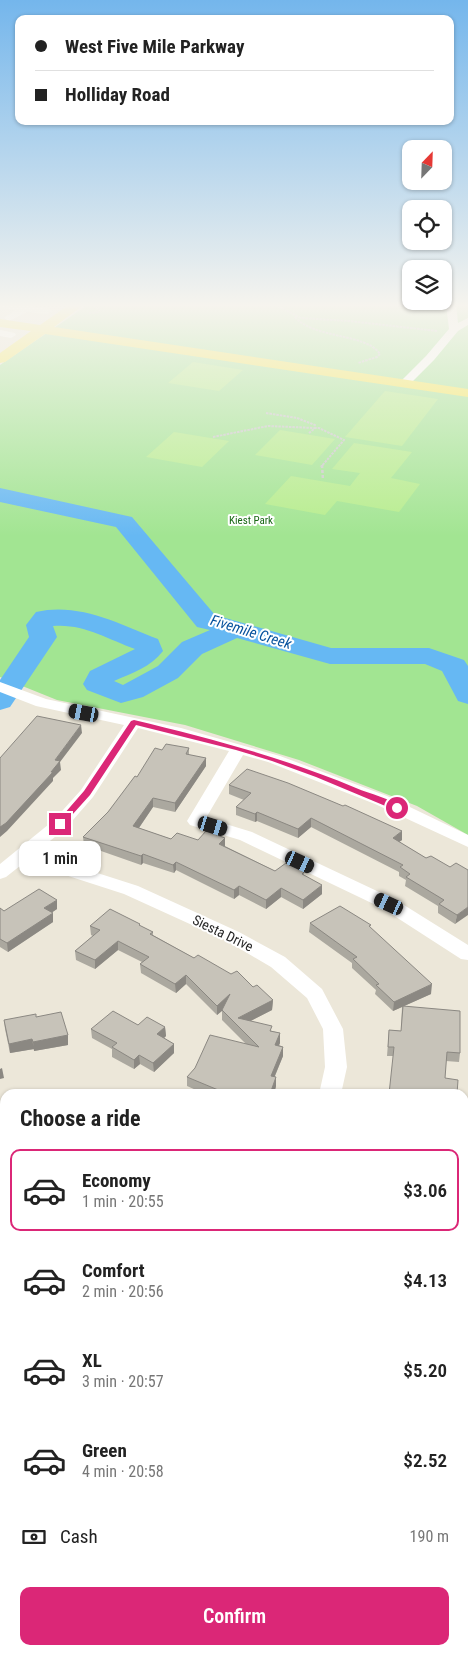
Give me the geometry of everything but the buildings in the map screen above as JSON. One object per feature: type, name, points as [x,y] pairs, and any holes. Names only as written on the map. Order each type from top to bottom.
[{"type":"main road","points":[[413,381],[468,393]]},
{"type":"main road","points":[[425,381],[468,384]]},
{"type":"street","points":[[0,687],[42,703],[134,722],[239,748],[381,800],[468,842]]},
{"type":"street","points":[[0,873],[60,824],[87,793],[134,722]]},
{"type":"street","points":[[239,748],[196,821],[246,836],[389,904],[468,954]]},
{"type":"street","name":"Siesta Drive","points":[[23,855],[131,890],[232,936],[278,962],[315,994],[333,1029],[336,1067],[331,1089]]},
{"type":"path","points":[[266,413],[297,418],[315,425],[315,428]]},
{"type":"path","points":[[213,437],[268,426],[319,428],[344,440],[321,467],[323,480]]},
{"type":"path","points":[[309,434],[315,428]]},
{"type":"green space","name":"Kiest Park","points":[[0,381],[468,381],[468,835],[417,806],[299,760],[185,725],[57,700],[0,677]]},
{"type":"green space","points":[[170,381],[230,381],[219,391],[168,383]]},
{"type":"green space","points":[[385,391],[438,399],[402,446],[345,437]]},
{"type":"green space","points":[[280,430],[335,439],[312,465],[255,455]]},
{"type":"green space","points":[[174,432],[229,441],[202,467],[146,457]]},
{"type":"green space","points":[[354,443],[412,452],[391,478],[420,484],[399,512],[337,501],[325,515],[265,504],[291,476],[350,486],[360,473],[332,469]]},
{"type":"waterway","name":"Fivemile Creek","points":[[0,495],[124,522],[206,621],[235,629]]},
{"type":"waterway","points":[[0,701],[43,637],[39,625],[45,618],[63,617],[98,623],[148,645],[149,651],[142,658],[100,677],[97,684],[121,694],[133,691],[168,672],[192,648],[235,629]]},
{"type":"waterway","name":"Fivemile Creek","points":[[235,629],[330,656],[429,656],[454,666],[468,695]]},
{"type":"route","points":[[60,824],[87,793],[134,722],[239,748],[274,759],[319,775],[397,808]]}]
